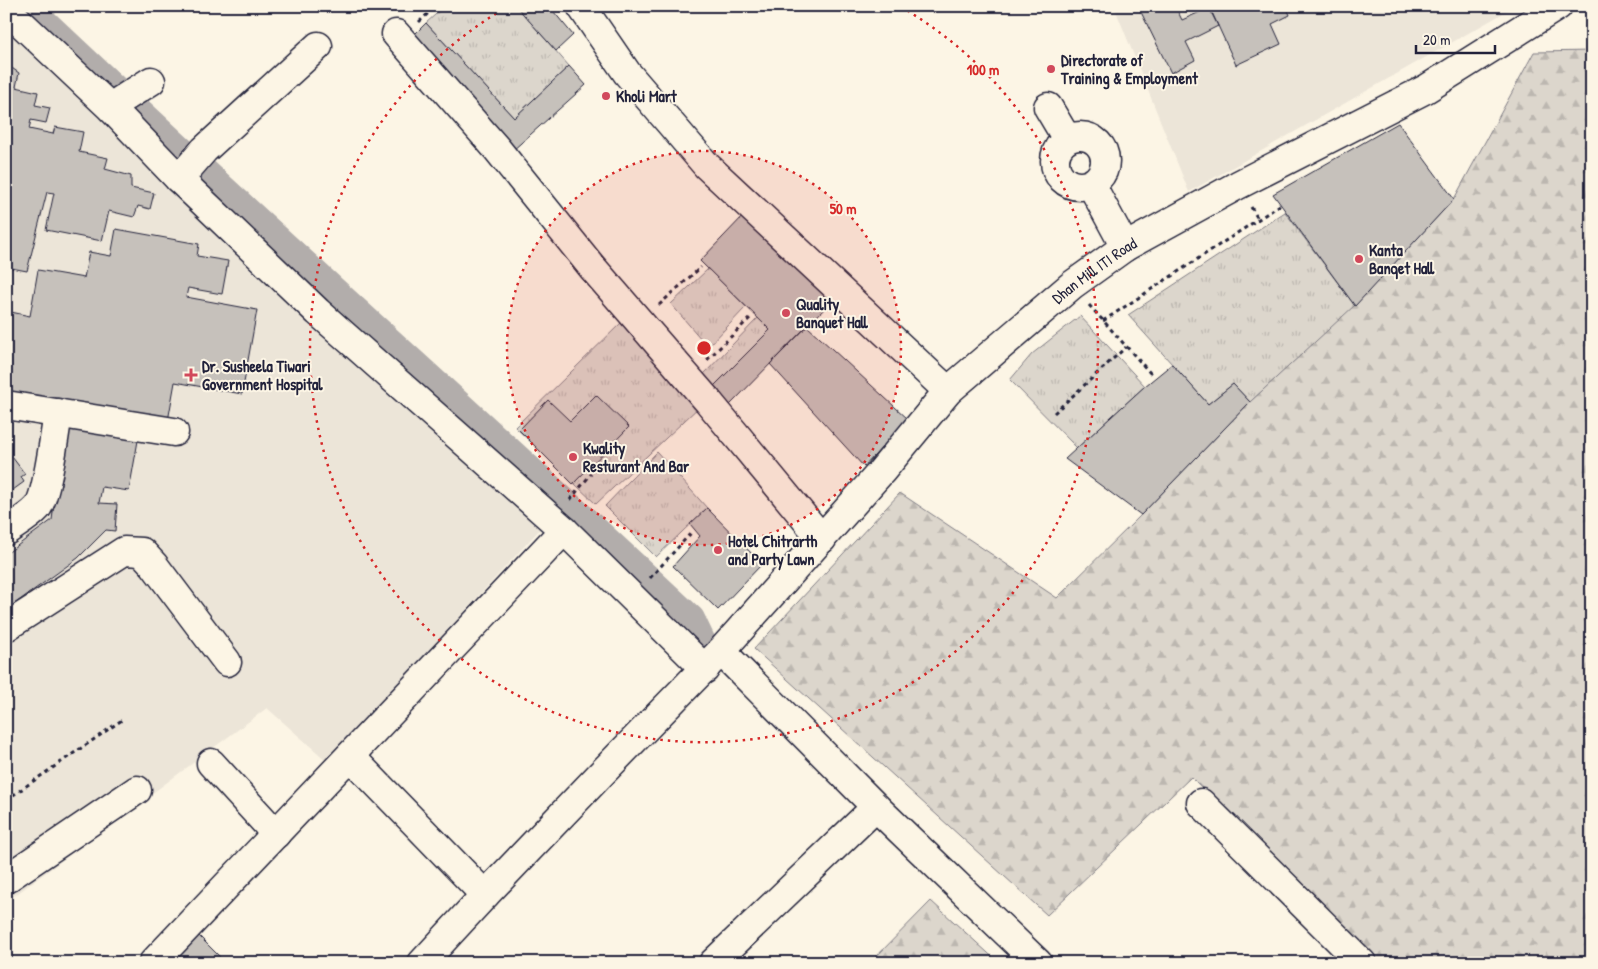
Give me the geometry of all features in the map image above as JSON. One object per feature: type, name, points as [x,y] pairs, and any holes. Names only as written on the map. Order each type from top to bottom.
[{"type":"street","points":[[581,6],[627,73],[707,166],[948,392]]},
{"type":"street","name":"Dhan Mill ITI Road","points":[[422,963],[591,784],[713,660],[881,472],[948,392],[1072,285],[1125,247],[1238,185],[1426,89],[1558,6]]},
{"type":"street","points":[[6,9],[131,95],[318,312],[876,806],[1038,963]]},
{"type":"street","points":[[396,34],[497,149],[592,267],[688,378],[822,539]]},
{"type":"street","points":[[191,166],[318,46]]},
{"type":"street","points":[[1048,107],[1067,139]]},
{"type":"street","points":[[1083,136],[1098,143],[1103,149],[1105,157],[1103,173],[1098,180],[1082,187],[1066,183],[1060,177],[1054,161],[1056,152],[1067,139],[1083,136]]},
{"type":"street","points":[[1091,184],[1125,247]]},
{"type":"street","points":[[6,405],[174,432]]},
{"type":"street","points":[[6,531],[37,508],[41,501],[45,489],[58,413]]},
{"type":"street","points":[[153,963],[564,530]]},
{"type":"street","points":[[6,627],[124,551],[142,552],[154,565],[227,662]]},
{"type":"street","points":[[350,756],[485,895]]},
{"type":"street","points":[[211,763],[276,834]]},
{"type":"street","points":[[6,879],[137,790]]},
{"type":"street","points":[[1201,803],[1362,963]]},
{"type":"street","points":[[713,963],[876,806]]},
{"type":"path","points":[[1103,321],[1280,205]]},
{"type":"path","points":[[665,311],[659,305],[701,267]]},
{"type":"path","points":[[1072,285],[1152,375]]},
{"type":"path","points":[[688,378],[750,318]]},
{"type":"path","points":[[1054,413],[1126,347]]},
{"type":"path","points":[[702,352],[708,359]]},
{"type":"path","points":[[579,489],[591,474]]},
{"type":"path","points":[[648,581],[663,562],[691,533]]},
{"type":"path","points":[[6,800],[122,720]]},
{"type":"shaded area","points":[[1114,6],[1516,6],[1189,192]]},
{"type":"shaded area","name":"Dr. Susheela Tiwari Government Hospital","points":[[6,21],[542,527],[327,761],[267,708],[6,902]]},
{"type":"green space","points":[[445,6],[516,6],[569,66],[514,118],[426,23]]},
{"type":"green space","points":[[1592,51],[1592,963],[1382,963],[1191,777],[1047,915],[754,649],[900,493],[1057,598],[1141,515],[1250,402],[1355,305],[1454,199],[1534,52]]},
{"type":"green space","points":[[1285,212],[1355,306],[1250,402],[1233,384],[1208,404],[1128,315]]},
{"type":"green space","points":[[708,269],[746,307],[708,347],[671,304]]},
{"type":"green space","points":[[1080,316],[1145,386],[1077,448],[1010,380],[1032,354]]},
{"type":"green space","points":[[626,318],[701,405],[596,504],[515,427]]},
{"type":"green space","points":[[758,318],[770,330],[714,386],[704,374]]},
{"type":"green space","points":[[657,452],[707,508],[656,557],[605,506]]},
{"type":"green space","points":[[931,901],[999,963],[870,963]]},
{"type":"building","points":[[516,6],[549,6],[573,35],[556,51]]},
{"type":"building","points":[[1138,6],[1175,6],[1182,20],[1209,8],[1218,26],[1186,42],[1195,60],[1171,73]]},
{"type":"building","points":[[1209,6],[1286,6],[1290,15],[1272,24],[1281,44],[1236,65]]},
{"type":"building","points":[[426,23],[514,118],[569,66],[586,85],[512,151],[411,38]]},
{"type":"building","points":[[6,64],[19,73],[16,87],[38,92],[35,105],[50,108],[46,123],[31,120],[29,129],[53,134],[55,127],[83,132],[79,152],[108,158],[105,169],[131,176],[131,188],[154,193],[150,209],[138,206],[134,217],[109,211],[102,241],[46,230],[54,193],[47,192],[27,271],[6,267]]},
{"type":"building","name":"Kanta Banqet Hall","points":[[1398,123],[1454,199],[1355,306],[1273,194]]},
{"type":"building","name":"Quality Banquet Hall","points":[[745,214],[832,301],[730,405],[714,386],[770,330],[700,261]]},
{"type":"building","points":[[116,229],[199,244],[197,256],[228,261],[222,294],[188,288],[186,297],[257,310],[242,394],[175,382],[168,421],[7,393],[11,370],[6,369],[6,311],[30,316],[38,270],[84,278],[89,252],[111,256]]},
{"type":"building","points":[[807,326],[908,419],[864,467],[770,364]]},
{"type":"building","points":[[1172,364],[1208,404],[1233,384],[1250,402],[1141,515],[1065,459]]},
{"type":"building","name":"Kwality Resturant And Bar","points":[[596,395],[629,427],[573,484],[519,430],[548,400],[570,421]]},
{"type":"building","points":[[64,423],[139,435],[129,491],[102,487],[99,503],[117,504],[115,531],[106,530],[78,558],[6,610],[6,554],[52,520]]},
{"type":"building","points":[[6,449],[25,474],[21,477],[24,482],[6,495]]},
{"type":"building","name":"Hotel Chitrarth and Party Lawn","points":[[707,508],[762,564],[718,610],[673,566],[700,536],[690,524]]},
{"type":"building","points":[[196,933],[226,963],[168,963]]},
{"type":"waterway","points":[[27,6],[192,161],[691,619],[701,640]]},
{"type":"place","name":"Directorate of Training & Employment","points":[[1051,69]]},
{"type":"place","name":"Kholi Mart","points":[[606,96]]},
{"type":"place","name":"Kanta Banqet Hall","points":[[1359,259]]},
{"type":"place","name":"Quality Banquet Hall","points":[[786,313]]},
{"type":"place","name":"Dr. Susheela Tiwari Government Hospital","points":[[191,375]]},
{"type":"place","name":"Kwality Resturant And Bar","points":[[573,457]]},
{"type":"place","name":"Hotel Chitrarth and Party Lawn","points":[[718,550]]}]
